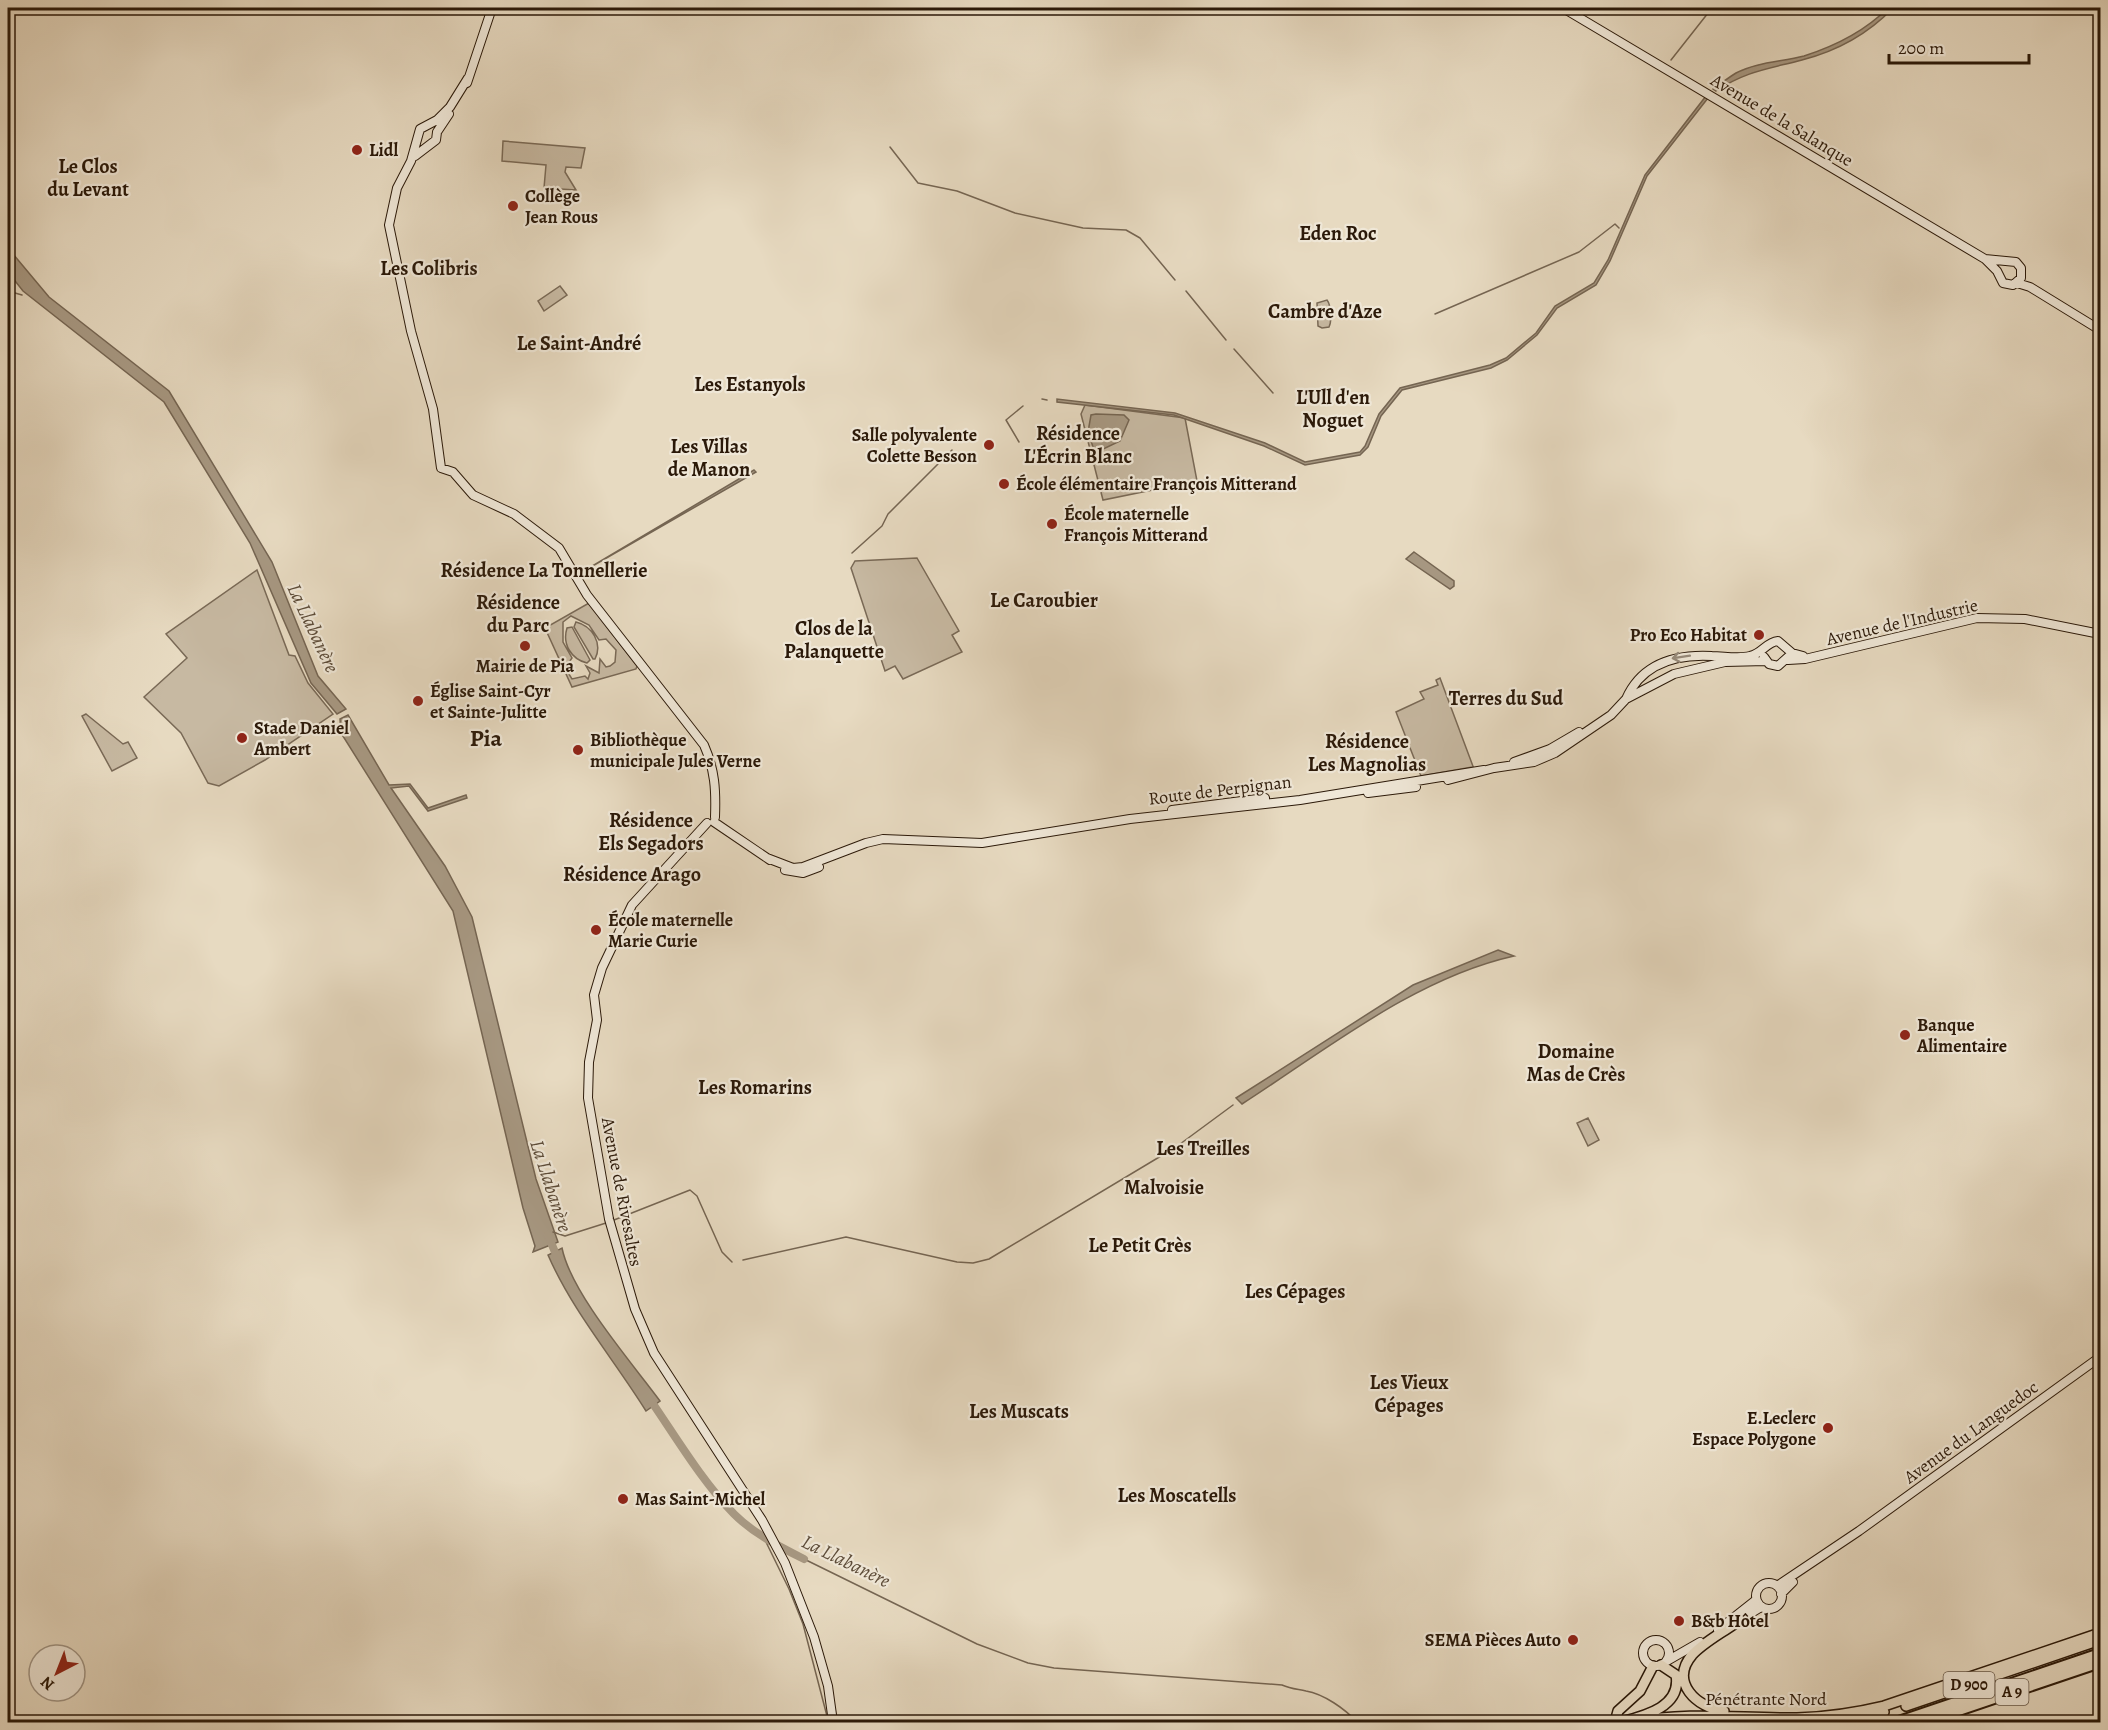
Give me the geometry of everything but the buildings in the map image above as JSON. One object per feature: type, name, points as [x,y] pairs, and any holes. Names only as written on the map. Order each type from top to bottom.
[{"type":"highway","points":[[1734,1624],[1690,1658],[1685,1678],[1692,1698],[1703,1706],[1720,1711],[1813,1717]]},
{"type":"highway","name":"Pénétrante Nord","points":[[1635,1722],[1698,1715],[1813,1717],[1884,1706],[2100,1633]]},
{"type":"highway","name":"Pénétrante Nord","points":[[1836,1722],[1888,1711],[2100,1640]]},
{"type":"highway","name":"A 9","points":[[1899,1722],[2100,1654]]},
{"type":"highway","name":"A 9","points":[[1923,1722],[2100,1662]]},
{"type":"highway","points":[[1660,1664],[1676,1675],[1677,1683],[1671,1696],[1653,1714],[1617,1722],[1622,1706],[1640,1691],[1660,1664]]},
{"type":"highway","name":"Pénétrante Nord","points":[[1694,1722],[1709,1722]]},
{"type":"main road","points":[[411,161],[427,144],[433,142],[436,132],[463,92],[492,8]]},
{"type":"main road","name":"Avenue de la Salanque","points":[[1563,8],[1985,259]]},
{"type":"main road","points":[[468,78],[450,107],[420,129],[411,161],[394,198],[389,225],[411,331],[433,409],[441,468],[453,472],[480,500],[514,514],[559,548],[587,595],[704,745],[714,766],[714,798],[711,819]]},
{"type":"main road","points":[[428,125],[436,132]]},
{"type":"main road","points":[[418,138],[427,144]]},
{"type":"main road","points":[[1985,259],[2016,262],[2021,268],[2022,275],[2032,284],[2100,328]]},
{"type":"main road","points":[[1985,259],[2003,283],[2010,285],[2017,283],[2030,287],[2100,328]]},
{"type":"main road","points":[[1997,272],[2003,262]]},
{"type":"main road","points":[[2017,283],[2022,275]]},
{"type":"main road","name":"Avenue de l'Industrie","points":[[1788,660],[1816,656],[1977,618],[2025,619],[2100,634]]},
{"type":"main road","points":[[1778,641],[1788,650],[1788,660],[1778,666],[1766,661],[1764,649],[1770,643],[1778,641]]},
{"type":"main road","name":"Route de Perpignan","points":[[1623,702],[1634,684],[1648,671],[1663,662],[1684,655],[1748,657],[1764,649]]},
{"type":"main road","name":"Avenue de l'Industrie","points":[[1788,650],[1798,656],[1816,656]]},
{"type":"main road","name":"Route de Perpignan","points":[[711,819],[785,870],[803,873],[820,867],[866,843],[883,839],[982,843],[1130,819],[1300,800],[1533,762],[1555,753],[1585,734],[1623,702],[1674,674],[1710,664],[1766,661]]},
{"type":"main road","points":[[1648,671],[1655,683]]},
{"type":"main road","name":"Avenue de Rivesaltes","points":[[711,819],[632,905],[598,978],[594,995],[597,1020],[590,1062],[588,1098],[609,1219],[625,1280],[654,1353],[762,1520],[785,1563],[814,1637],[828,1686],[834,1722]]},
{"type":"main road","name":"Avenue du Languedoc","points":[[1779,1590],[2100,1357]]},
{"type":"main road","points":[[1686,1652],[1680,1654],[1668,1649],[1659,1640],[1647,1643],[1643,1656],[1660,1664],[1686,1652],[1759,1603],[1775,1607],[1780,1602],[1779,1590],[1769,1583],[1762,1585],[1756,1593],[1759,1603]]},
{"type":"main road","points":[[1723,1627],[1734,1624],[1759,1603]]},
{"type":"main road","points":[[1660,1664],[1668,1649]]},
{"type":"shaded area","points":[[1888,8],[1893,8],[1863,33],[1840,46],[1815,56],[1747,75],[1716,91],[1713,89],[1744,69],[1804,56],[1827,48],[1870,24]]},
{"type":"shaded area","points":[[1706,96],[1708,98],[1647,176],[1610,261],[1596,285],[1557,308],[1537,335],[1507,360],[1491,368],[1402,390],[1381,416],[1368,447],[1360,455],[1305,465],[1264,446],[1174,415],[1057,402],[1057,399],[1175,413],[1265,443],[1305,462],[1360,452],[1379,414],[1400,388],[1490,365],[1506,358],[1536,333],[1555,306],[1594,283],[1608,260],[1645,175]]},
{"type":"shaded area","points":[[503,141],[585,148],[581,168],[566,167],[565,172],[576,190],[544,188],[546,165],[502,161]]},
{"type":"shaded area","points":[[8,248],[49,297],[169,391],[272,562],[318,676],[346,709],[337,714],[311,683],[250,543],[164,402],[23,291],[8,272]]},
{"type":"shaded area","points":[[560,286],[567,295],[544,311],[538,301]]},
{"type":"shaded area","points":[[1327,300],[1331,317],[1330,324],[1329,327],[1322,328],[1318,326],[1317,303]]},
{"type":"shaded area","points":[[1085,405],[1185,418],[1197,481],[1103,500],[1081,414]]},
{"type":"shaded area","points":[[1091,415],[1124,415],[1129,420],[1120,441],[1095,453],[1088,432]]},
{"type":"shaded area","points":[[754,470],[756,472],[589,568]]},
{"type":"shaded area","points":[[1414,552],[1454,581],[1454,586],[1450,589],[1406,559]]},
{"type":"shaded area","points":[[917,558],[959,631],[952,635],[962,652],[903,679],[895,666],[885,671],[851,568],[855,561]]},
{"type":"shaded area","points":[[257,570],[289,655],[295,656],[308,683],[333,714],[265,760],[219,786],[208,783],[181,733],[144,697],[187,658],[166,634]]},
{"type":"shaded area","points":[[589,603],[637,666],[636,669],[572,687],[545,628]],"holes":[[[571,616],[589,625],[599,640],[606,639],[616,650],[615,662],[606,667],[600,659],[599,673],[586,666],[590,673],[588,679],[585,676],[572,679],[565,668],[572,658],[563,642],[563,622]]]},
{"type":"shaded area","points":[[576,622],[587,627],[597,641],[595,659],[574,627]]},
{"type":"shaded area","points":[[572,627],[590,660],[587,663],[576,658],[569,650],[566,634],[567,628]]},
{"type":"shaded area","points":[[1440,678],[1474,769],[1472,767],[1421,776],[1396,712],[1424,699],[1420,692],[1438,685],[1436,680]]},
{"type":"shaded area","points":[[86,714],[123,744],[128,742],[137,758],[112,771],[82,716]]},
{"type":"shaded area","points":[[348,715],[389,785],[410,784],[428,808],[466,795],[467,798],[428,811],[409,786],[391,788],[445,866],[472,917],[536,1179],[558,1242],[533,1252],[535,1246],[523,1208],[453,911],[341,733],[340,719]]},
{"type":"shaded area","points":[[1498,950],[1514,956],[1477,966],[1407,998],[1339,1039],[1242,1104],[1236,1098],[1413,985]]},
{"type":"shaded area","points":[[1588,1118],[1599,1140],[1588,1146],[1577,1123]]},
{"type":"shaded area","points":[[562,1248],[577,1286],[619,1348],[660,1401],[646,1411],[581,1315],[558,1276],[548,1255]]},
{"type":"waterway","points":[[1671,60],[1712,8]]},
{"type":"waterway","points":[[890,147],[918,183],[957,191],[1015,213],[1083,228],[1126,230],[1140,238],[1175,280]]},
{"type":"waterway","points":[[1435,314],[1579,252],[1615,224],[1619,228]]},
{"type":"waterway","points":[[8,291],[22,295]]},
{"type":"waterway","points":[[1186,291],[1226,340]]},
{"type":"waterway","points":[[1234,349],[1273,393]]},
{"type":"waterway","points":[[1042,399],[1047,400]]},
{"type":"waterway","points":[[1019,442],[1006,420],[1023,406]]},
{"type":"waterway","points":[[852,553],[882,526],[888,514],[952,450]]},
{"type":"waterway","points":[[743,1260],[846,1237],[957,1262],[973,1263],[989,1259],[1176,1147],[1233,1105]]},
{"type":"waterway","points":[[614,1220],[690,1190],[697,1196],[722,1252],[732,1262]]},
{"type":"waterway","points":[[553,1232],[565,1236],[606,1223]]},
{"type":"waterway","name":"La Llabanère","points":[[548,1235],[559,1262]]},
{"type":"waterway","name":"La Llabanère","points":[[649,1398],[700,1473],[734,1514],[759,1534],[804,1559]]},
{"type":"waterway","points":[[763,1536],[803,1624],[828,1720]]},
{"type":"waterway","name":"La Llabanère","points":[[804,1559],[977,1644],[1028,1663],[1054,1668],[1282,1685],[1327,1699],[1357,1722]]},
{"type":"place","name":"Lidl","points":[[357,150]]},
{"type":"place","name":"Collège Jean Rous","points":[[513,206]]},
{"type":"place","name":"Salle polyvalente Colette Besson","points":[[989,445]]},
{"type":"place","name":"École élémentaire François Mitterand","points":[[1004,484]]},
{"type":"place","name":"École maternelle François Mitterand","points":[[1052,524]]},
{"type":"place","name":"Pro Eco Habitat","points":[[1759,635]]},
{"type":"place","name":"Mairie de Pia","points":[[525,646]]},
{"type":"place","name":"Église Saint-Cyr et Sainte-Julitte","points":[[418,701]]},
{"type":"place","name":"Stade Daniel Ambert","points":[[242,738]]},
{"type":"place","name":"Bibliothèque municipale Jules Verne","points":[[578,750]]},
{"type":"place","name":"École maternelle Marie Curie","points":[[596,930]]},
{"type":"place","name":"Banque Alimentaire","points":[[1905,1035]]},
{"type":"place","name":"E.Leclerc Espace Polygone","points":[[1828,1428]]},
{"type":"place","name":"Mas Saint-Michel","points":[[623,1499]]},
{"type":"place","name":"B&b Hôtel","points":[[1679,1621]]},
{"type":"place","name":"SEMA Pièces Auto","points":[[1573,1640]]},
{"type":"district","name":"Le Clos du Levant","points":[[88,178]]},
{"type":"district","name":"Eden Roc","points":[[1338,233]]},
{"type":"district","name":"Les Colibris","points":[[429,268]]},
{"type":"district","name":"Cambre d'Aze","points":[[1325,311]]},
{"type":"district","name":"Le Saint-André","points":[[579,343]]},
{"type":"district","name":"Les Estanyols","points":[[750,384]]},
{"type":"district","name":"L'Ull d'en Noguet","points":[[1333,408]]},
{"type":"district","name":"Résidence L'Écrin Blanc","points":[[1078,444]]},
{"type":"district","name":"Les Villas de Manon","points":[[709,458]]},
{"type":"district","name":"Résidence La Tonnellerie","points":[[544,570]]},
{"type":"district","name":"Le Caroubier","points":[[1044,600]]},
{"type":"district","name":"Résidence du Parc","points":[[518,614]]},
{"type":"district","name":"Clos de la Palanquette","points":[[834,640]]},
{"type":"district","name":"Terres du Sud","points":[[1506,698]]},
{"type":"district","name":"Pia","points":[[486,738]]},
{"type":"district","name":"Résidence Les Magnolias","points":[[1367,752]]},
{"type":"district","name":"Résidence Els Segadors","points":[[651,832]]},
{"type":"district","name":"Résidence Arago","points":[[632,874]]},
{"type":"district","name":"Domaine Mas de Crès","points":[[1576,1062]]},
{"type":"district","name":"Les Romarins","points":[[755,1087]]},
{"type":"district","name":"Les Treilles","points":[[1203,1148]]},
{"type":"district","name":"Malvoisie","points":[[1164,1187]]},
{"type":"district","name":"Le Petit Crès","points":[[1140,1245]]},
{"type":"district","name":"Les Cépages","points":[[1295,1291]]},
{"type":"district","name":"Les Vieux Cépages","points":[[1409,1394]]},
{"type":"district","name":"Les Muscats","points":[[1019,1411]]},
{"type":"district","name":"Les Moscatells","points":[[1177,1495]]}]
